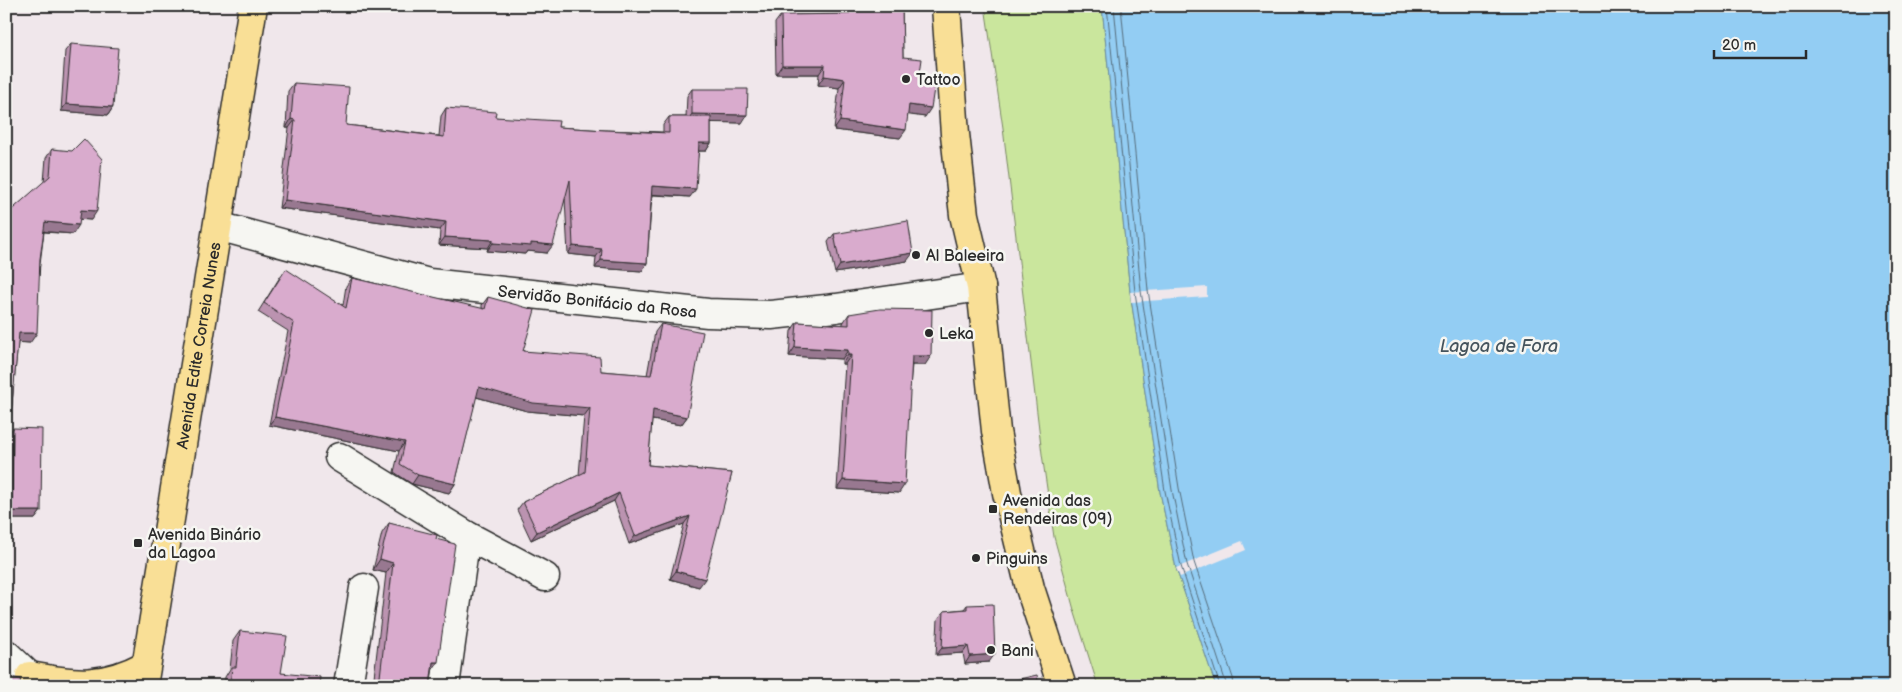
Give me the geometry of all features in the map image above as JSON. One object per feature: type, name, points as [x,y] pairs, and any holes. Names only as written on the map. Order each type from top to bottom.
[{"type":"main road","name":"Avenida Edite Correia Nunes","points":[[145,675],[253,6]]},
{"type":"main road","points":[[946,6],[955,134],[964,215],[981,287],[996,431],[1007,493],[1030,588],[1062,686]]},
{"type":"main road","points":[[35,681],[96,682],[128,674],[145,675]]},
{"type":"street","name":"Servidão Bonifácio da Rosa","points":[[218,226],[429,282],[708,313],[771,315],[836,308],[981,287]]},
{"type":"street","points":[[340,457],[466,535],[545,577]]},
{"type":"street","points":[[445,686],[466,535]]},
{"type":"street","points":[[348,686],[364,588]]},
{"type":"street","points":[[6,654],[35,681]]},
{"type":"green space","points":[[985,6],[1102,6],[1130,292],[1160,492],[1176,568],[1216,686],[1098,686],[1054,537],[1042,454],[1003,128]]},
{"type":"water","name":"Lagoa de Fora","points":[[1102,6],[1896,6],[1896,686],[1216,686],[1176,568],[1160,492],[1130,292]]},
{"type":"pier","points":[[1207,287],[1207,297],[1131,302],[1130,292]]},
{"type":"pier","points":[[1242,541],[1246,550],[1180,577],[1176,568]]},
{"type":"building","points":[[849,6],[902,6],[903,57],[922,59],[919,80],[935,82],[931,108],[909,105],[906,130],[840,121],[845,79],[824,76],[825,65],[782,65],[781,15],[849,14]]},
{"type":"building","points":[[71,44],[118,48],[113,107],[66,104]]},
{"type":"building","points":[[294,83],[349,87],[346,125],[444,137],[446,108],[496,112],[495,117],[559,121],[558,127],[669,133],[669,117],[711,117],[711,143],[699,143],[696,189],[652,186],[647,263],[601,260],[602,249],[573,246],[570,180],[553,245],[531,243],[531,246],[493,243],[493,240],[445,237],[446,222],[285,200],[295,120],[291,119]]},
{"type":"building","points":[[692,89],[748,89],[747,115],[692,114]]},
{"type":"building","points":[[84,139],[102,159],[97,211],[81,210],[79,225],[45,222],[40,259],[37,333],[19,333],[8,443],[6,443],[6,242],[10,239],[6,235],[6,215],[50,176],[52,149],[72,151]]},
{"type":"building","points":[[908,221],[913,253],[840,265],[834,234]]},
{"type":"building","points":[[286,269],[346,308],[352,278],[485,309],[488,297],[535,310],[523,351],[600,357],[601,371],[651,375],[661,324],[703,332],[687,417],[653,410],[648,465],[732,473],[705,579],[676,571],[690,516],[635,536],[619,493],[537,532],[523,502],[585,472],[590,408],[533,403],[479,387],[455,484],[418,475],[400,464],[405,442],[275,417],[294,323],[264,303]]},
{"type":"building","points":[[880,309],[932,310],[931,356],[912,356],[905,484],[843,480],[851,355],[848,355],[848,350],[795,347],[797,322],[849,325],[849,314]]},
{"type":"building","points":[[13,428],[42,429],[41,511],[12,511]]},
{"type":"building","points":[[389,523],[437,535],[436,539],[455,544],[438,662],[433,662],[430,686],[379,686],[393,563],[380,559]]},
{"type":"building","points":[[993,604],[995,654],[970,656],[968,646],[942,648],[944,611],[967,609],[967,605]]},
{"type":"building","points":[[240,631],[287,636],[281,673],[320,677],[319,686],[230,686],[232,667],[236,667]]},
{"type":"building","points":[[6,668],[10,668],[8,677],[21,679],[19,686],[6,686]]},
{"type":"building","points":[[1037,675],[1039,686],[1002,686],[1002,683]]},
{"type":"place","name":"Tattoo","points":[[906,79]]},
{"type":"place","name":"Al Baleeira","points":[[916,255]]},
{"type":"place","name":"Leka","points":[[929,333]]},
{"type":"place","name":"Avenida das Rendeiras (09)","points":[[993,509]]},
{"type":"place","name":"Avenida Binário da Lagoa","points":[[138,543]]},
{"type":"place","name":"Pinguins","points":[[976,558]]},
{"type":"place","name":"Bani","points":[[991,650]]}]
